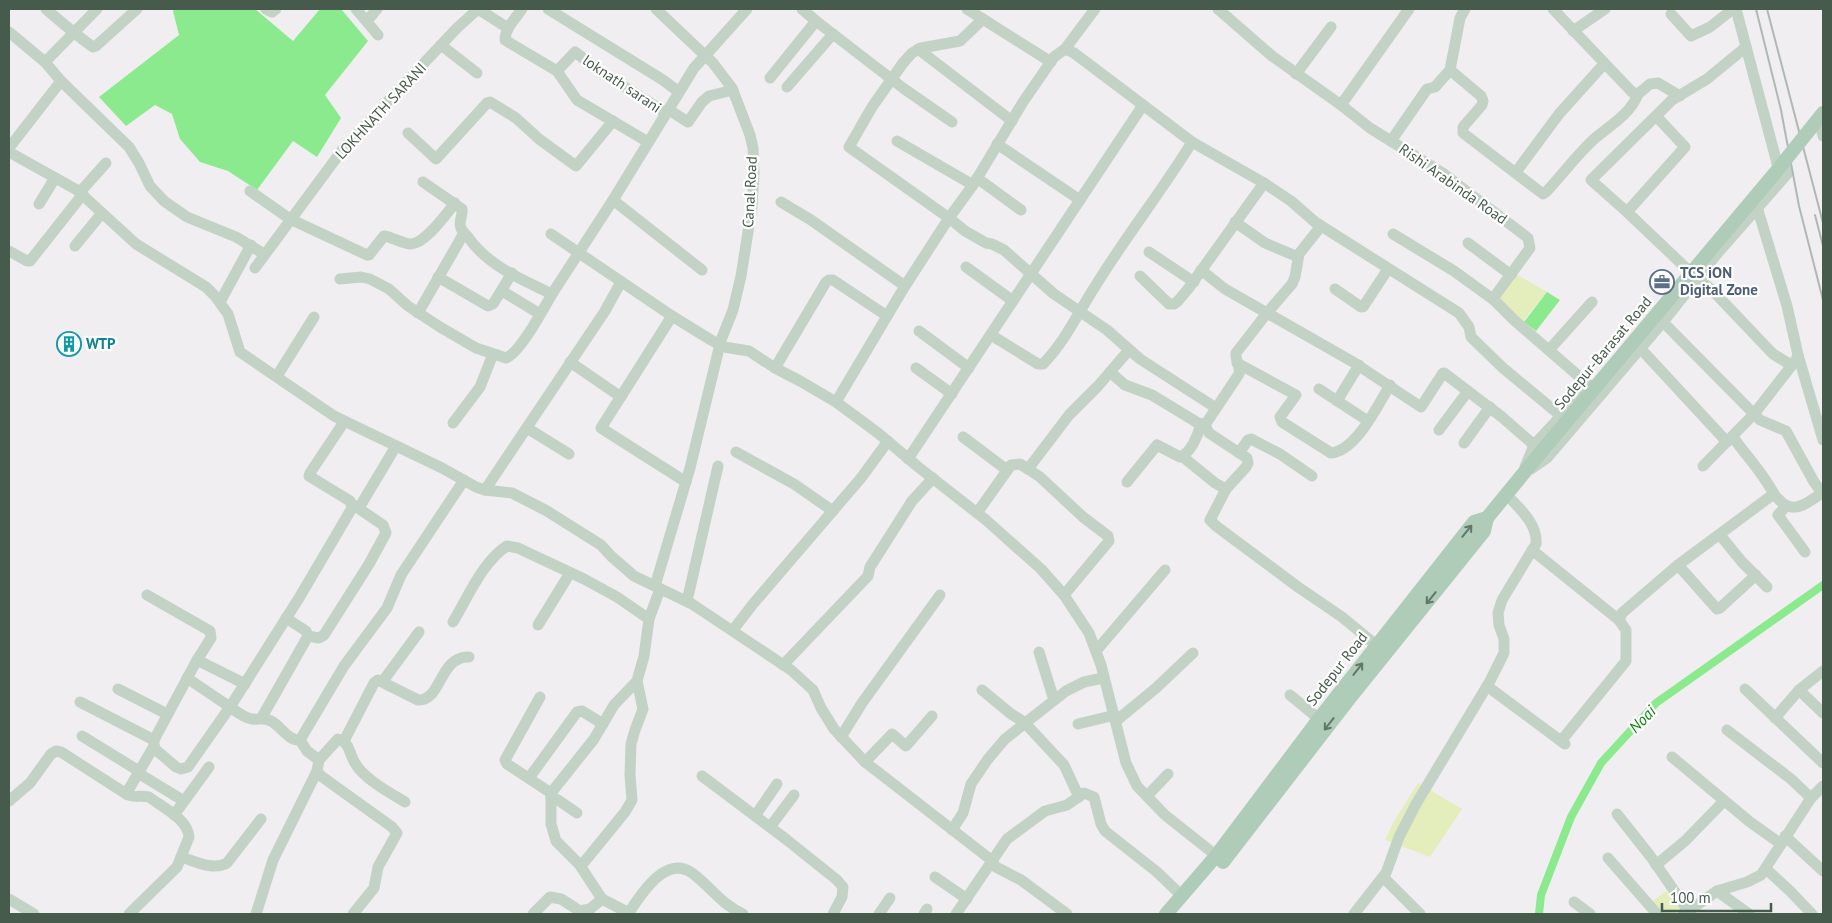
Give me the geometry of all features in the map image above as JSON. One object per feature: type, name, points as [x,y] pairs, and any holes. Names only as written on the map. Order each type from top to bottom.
[{"type":"main road","name":"Sodepur-Barasat Road","points":[[1538,449],[1775,173],[1823,113]]},
{"type":"main road","name":"Sodepur Road","points":[[1166,914],[1220,859],[1319,719],[1376,645],[1474,522],[1487,518],[1522,475],[1538,449]]},
{"type":"main road","points":[[1179,914],[1220,859],[1484,531],[1487,518]]},
{"type":"street","points":[[45,62],[97,9]]},
{"type":"street","points":[[52,11],[73,32],[93,47],[138,9]]},
{"type":"street","points":[[266,9],[272,12],[276,9]]},
{"type":"street","points":[[356,9],[378,35]]},
{"type":"street","points":[[367,21],[377,9]]},
{"type":"street","points":[[478,9],[508,28],[522,9]]},
{"type":"street","name":"LOKHNATH SARANI","points":[[255,268],[343,149],[478,9]]},
{"type":"street","points":[[548,9],[680,92]]},
{"type":"street","name":"Canal Road","points":[[656,9],[706,53],[719,69],[733,90],[752,141],[752,207],[741,276],[733,310],[722,335],[686,482],[670,593]]},
{"type":"street","points":[[340,279],[361,277],[370,279],[389,290],[418,313],[476,348],[506,358],[510,356],[540,314],[667,111],[706,53],[747,9]]},
{"type":"street","points":[[802,9],[891,79],[952,122]]},
{"type":"street","points":[[967,9],[1051,62]]},
{"type":"street","points":[[836,402],[905,286],[975,181],[1012,121],[1051,62],[1065,49],[1095,9]]},
{"type":"street","name":"Rishi Arabinda Road","points":[[1218,9],[1272,56],[1296,74],[1370,128],[1444,174],[1528,238],[1530,248],[1494,300]]},
{"type":"street","points":[[1341,106],[1409,9]]},
{"type":"street","points":[[1391,141],[1427,89],[1435,87],[1450,70],[1460,18],[1465,9]]},
{"type":"street","points":[[1553,9],[1629,90],[1638,94]]},
{"type":"street","points":[[1573,31],[1605,9]]},
{"type":"street","points":[[1671,14],[1691,36],[1710,27],[1732,9]]},
{"type":"street","points":[[1522,475],[1547,458],[1663,322],[1757,207],[1788,173],[1785,167],[1777,163],[1736,9]]},
{"type":"street","points":[[982,19],[960,40],[943,42],[918,49],[907,58],[872,107],[848,147],[965,231],[986,243],[1004,250],[1054,294],[1107,330],[1140,359],[1216,408]]},
{"type":"street","points":[[770,78],[816,21]]},
{"type":"street","points":[[1296,74],[1332,27]]},
{"type":"street","name":"loknath sarani","points":[[508,28],[505,40],[557,71],[577,100],[648,142]]},
{"type":"street","points":[[9,32],[45,62],[61,81],[129,147],[140,163],[150,186],[164,202],[187,217],[251,245],[264,254]]},
{"type":"street","points":[[787,87],[833,34]]},
{"type":"street","points":[[441,46],[478,73]]},
{"type":"street","points":[[1687,269],[1591,180],[1672,100],[1707,79],[1746,47]]},
{"type":"street","points":[[918,49],[1012,121]]},
{"type":"street","points":[[1065,49],[1074,53],[1124,88],[1192,142],[1264,183],[1291,201],[1321,226],[1459,313],[1469,327],[1471,337],[1502,368],[1561,416]]},
{"type":"street","name":"loknath sarani","points":[[557,71],[575,52],[604,74],[667,111]]},
{"type":"street","points":[[1516,172],[1559,114],[1604,64]]},
{"type":"street","points":[[1450,70],[1481,96],[1483,101],[1482,105],[1463,127],[1462,133],[1516,172],[1538,193],[1542,194],[1546,192],[1592,141],[1627,112],[1638,94],[1650,84],[1658,83],[1680,96]]},
{"type":"street","points":[[9,148],[61,81]]},
{"type":"street","points":[[667,111],[688,122],[702,102],[709,96],[733,90]]},
{"type":"street","points":[[408,133],[436,159],[490,102],[516,118],[539,139],[576,166],[612,121]]},
{"type":"street","points":[[908,459],[1143,105]]},
{"type":"street","points":[[1627,212],[1685,147],[1656,116]]},
{"type":"street","points":[[1823,126],[1821,128],[1823,136]]},
{"type":"street","points":[[897,141],[975,181],[1021,210]]},
{"type":"street","points":[[991,334],[1041,365],[1054,353],[1096,284],[1192,142]]},
{"type":"street","points":[[997,144],[1080,200]]},
{"type":"street","points":[[9,152],[81,193],[136,244],[206,287],[228,314],[240,352],[344,422],[476,487],[512,493],[546,511],[601,545],[634,576],[670,593],[733,630],[784,665],[808,684],[834,729],[865,762],[996,867],[1021,880],[1068,914]]},
{"type":"street","points":[[9,251],[30,261],[106,163]]},
{"type":"street","points":[[1201,270],[1225,289],[1359,365],[1421,407],[1443,373],[1490,407],[1538,449],[1561,416],[1777,163]]},
{"type":"street","points":[[39,204],[55,178]]},
{"type":"street","points":[[423,182],[462,209],[461,230],[480,252],[512,273],[552,294]]},
{"type":"street","points":[[1140,276],[1170,304],[1178,301],[1194,282],[1264,183]]},
{"type":"street","points":[[250,191],[290,219],[367,255],[384,236],[409,244],[416,243],[434,228],[455,203]]},
{"type":"street","points":[[613,200],[702,270]]},
{"type":"street","points":[[781,202],[811,220],[905,286]]},
{"type":"street","points":[[1757,207],[1787,306],[1797,343],[1798,355],[1823,440]]},
{"type":"street","points":[[75,246],[102,213]]},
{"type":"street","points":[[1236,222],[1265,244],[1298,257]]},
{"type":"street","points":[[1183,457],[1203,424],[1239,374],[1240,370],[1236,353],[1266,313],[1292,284],[1296,277],[1298,257],[1321,226]]},
{"type":"street","points":[[418,313],[464,233]]},
{"type":"street","points":[[552,234],[621,282],[720,346],[749,351],[775,368],[836,402],[888,441],[977,513],[1041,569],[1064,595],[1089,633],[1096,650],[1126,763],[1137,786],[1165,815],[1220,859]]},
{"type":"street","points":[[1393,234],[1454,271],[1494,300],[1498,306],[1589,385]]},
{"type":"street","points":[[1468,243],[1512,274]]},
{"type":"street","points":[[220,302],[251,245]]},
{"type":"street","points":[[1149,252],[1194,282]]},
{"type":"street","points":[[966,267],[1014,301]]},
{"type":"street","points":[[1335,289],[1361,307],[1364,307],[1388,269]]},
{"type":"street","points":[[438,277],[488,306],[494,304],[512,273]]},
{"type":"street","points":[[1698,278],[1714,292],[1773,354],[1791,366]]},
{"type":"street","points":[[775,368],[826,282],[829,280],[833,280],[887,316]]},
{"type":"street","points":[[485,490],[605,311],[621,282]]},
{"type":"street","points":[[502,291],[540,314]]},
{"type":"street","points":[[1549,350],[1592,302]]},
{"type":"street","points":[[672,316],[601,428],[686,482]]},
{"type":"street","points":[[277,376],[314,317]]},
{"type":"street","points":[[1640,348],[1730,439],[1767,481],[1775,496],[1786,506],[1802,505],[1822,491],[1795,450],[1786,431],[1760,420],[1663,322]]},
{"type":"street","points":[[920,331],[969,368]]},
{"type":"street","points":[[1028,469],[1069,415],[1129,350]]},
{"type":"street","points":[[453,423],[480,387],[494,354]]},
{"type":"street","points":[[1702,466],[1754,414],[1798,355]]},
{"type":"street","points":[[570,362],[621,397]]},
{"type":"street","points":[[1237,363],[1296,395],[1280,417],[1282,422],[1331,453],[1348,444],[1368,421],[1390,385]]},
{"type":"street","points":[[1337,401],[1359,365]]},
{"type":"street","points":[[916,368],[952,394]]},
{"type":"street","points":[[1110,372],[1126,385],[1152,395],[1182,414],[1203,424],[1209,433],[1246,458],[1248,463],[1246,467],[1226,490],[1210,520],[1298,587],[1342,616],[1376,645]]},
{"type":"street","points":[[1319,389],[1368,421]]},
{"type":"street","points":[[1439,430],[1468,391]]},
{"type":"street","points":[[1464,443],[1490,407]]},
{"type":"street","points":[[308,636],[319,638],[324,635],[370,564],[384,537],[386,529],[383,525],[310,476],[310,473],[344,422]]},
{"type":"street","points":[[527,428],[569,454]]},
{"type":"street","points":[[963,437],[1008,470]]},
{"type":"street","points":[[1239,453],[1248,440],[1252,439],[1280,454],[1312,476]]},
{"type":"street","points":[[733,630],[861,478],[888,441]]},
{"type":"street","points":[[1127,482],[1157,445],[1183,457],[1226,490]]},
{"type":"street","points":[[80,702],[154,743],[156,750],[176,767],[181,769],[188,767],[245,684],[352,508],[396,446]]},
{"type":"street","points":[[736,452],[794,484],[833,511]]},
{"type":"street","points":[[977,513],[1010,465],[1015,464],[1028,469],[1040,477],[1075,511],[1110,538],[1110,541],[1064,595]]},
{"type":"street","points":[[581,866],[625,812],[632,800],[630,775],[632,744],[643,709],[637,681],[644,656],[649,618],[670,593],[718,466]]},
{"type":"street","points":[[784,665],[868,576],[870,567],[901,517],[912,501],[934,478]]},
{"type":"street","points":[[300,740],[344,666],[387,608],[401,575],[464,480]]},
{"type":"street","points":[[1354,914],[1383,877],[1399,837],[1416,804],[1504,653],[1504,638],[1499,625],[1498,613],[1502,600],[1536,544],[1537,536],[1524,513],[1506,494]]},
{"type":"street","points":[[1619,620],[1622,613],[1678,565],[1771,496],[1775,496]]},
{"type":"street","points":[[1786,506],[1778,515],[1805,552]]},
{"type":"street","points":[[1720,535],[1735,554],[1768,587]]},
{"type":"street","points":[[453,622],[488,563],[497,552],[508,546],[518,548],[617,597],[649,618]]},
{"type":"street","points":[[1486,686],[1563,742],[1626,661],[1626,630],[1619,620],[1532,550]]},
{"type":"street","points":[[1678,565],[1716,609],[1720,608],[1756,575]]},
{"type":"street","points":[[1096,650],[1165,570]]},
{"type":"street","points":[[538,625],[570,573]]},
{"type":"street","points":[[126,794],[154,743],[167,714],[211,638],[210,631],[146,595]]},
{"type":"street","points":[[841,737],[862,703],[940,595]]},
{"type":"street","points":[[286,618],[306,631],[308,636]]},
{"type":"street","points":[[384,681],[419,632]]},
{"type":"street","points":[[262,717],[308,636]]},
{"type":"street","points":[[1039,652],[1054,700]]},
{"type":"street","points":[[1078,724],[1115,718],[1156,688],[1193,653]]},
{"type":"street","points":[[344,741],[374,683],[378,680],[384,681],[418,700],[424,700],[429,696],[451,663],[462,656],[470,657]]},
{"type":"street","points":[[197,660],[245,684]]},
{"type":"street","points":[[1775,718],[1799,690],[1823,671]]},
{"type":"street","points":[[187,678],[244,717],[251,719],[262,717],[273,722],[294,740],[300,740]]},
{"type":"street","points":[[952,830],[963,813],[971,784],[988,759],[1005,739],[1024,722],[1066,691],[1084,682],[1103,678]]},
{"type":"street","points":[[637,681],[614,705],[594,739],[551,795],[552,834],[556,841],[581,866],[602,899],[629,914],[649,883],[670,870],[684,869],[719,899],[743,914]]},
{"type":"street","points":[[118,689],[167,714]]},
{"type":"street","points":[[1745,689],[1823,763]]},
{"type":"street","points":[[982,690],[1011,714],[1024,722],[1064,764],[1079,798]]},
{"type":"street","points":[[1799,690],[1823,713]]},
{"type":"street","points":[[1290,695],[1319,719]]},
{"type":"street","points":[[540,697],[505,760],[507,764],[577,813]]},
{"type":"street","points":[[529,778],[577,712],[582,711],[603,724]]},
{"type":"street","points":[[865,762],[892,734],[906,746],[932,716]]},
{"type":"street","points":[[1617,814],[1684,905],[1687,914],[1716,891],[1747,882],[1761,875],[1783,840],[1818,795],[1791,779],[1727,730]]},
{"type":"street","points":[[82,736],[184,801]]},
{"type":"street","points":[[256,914],[273,860],[318,766],[338,739],[344,741],[360,770],[405,802]]},
{"type":"street","points":[[300,740],[331,784],[392,827],[397,833],[378,867],[374,888],[353,914]]},
{"type":"street","points":[[9,801],[26,786],[50,754],[56,751],[61,752],[126,794],[135,798],[143,795],[149,797],[181,820],[189,831],[188,843],[177,867],[129,914]]},
{"type":"street","points":[[1672,757],[1724,801],[1783,840],[1823,872]]},
{"type":"street","points":[[174,815],[209,767]]},
{"type":"street","points":[[1147,796],[1168,774]]},
{"type":"street","points":[[702,776],[837,880],[843,887],[842,897],[834,914]]},
{"type":"street","points":[[755,816],[777,784]]},
{"type":"street","points":[[956,914],[1007,839],[1044,810],[1067,804],[1084,793],[1094,797],[1101,824],[1105,831],[1158,872],[1182,896]]},
{"type":"street","points":[[770,827],[794,795]]},
{"type":"street","points":[[1656,865],[1685,841],[1724,801]]},
{"type":"street","points":[[181,858],[215,867],[222,866],[227,863],[261,819]]},
{"type":"street","points":[[1608,858],[1657,914]]},
{"type":"street","points":[[1766,869],[1812,914]]},
{"type":"street","points":[[935,877],[967,899]]},
{"type":"street","points":[[1383,877],[1420,914]]},
{"type":"street","points":[[1716,891],[1749,914]]},
{"type":"street","points":[[541,912],[550,897],[555,897],[580,911],[584,911],[602,899]]},
{"type":"street","points":[[879,914],[890,898]]},
{"type":"street","points":[[9,899],[34,914]]},
{"type":"street","points":[[1574,902],[1590,914]]},
{"type":"shaded area","points":[[174,9],[255,9],[293,41],[320,9],[341,9],[368,41],[325,95],[341,118],[317,157],[293,141],[257,190],[228,171],[200,162],[180,139],[172,114],[155,105],[126,126],[99,97],[179,35]]},
{"type":"shaded area","points":[[1514,273],[1547,292],[1523,321],[1497,299]]},
{"type":"shaded area","points":[[1547,292],[1560,300],[1536,331],[1524,322]]},
{"type":"shaded area","points":[[1418,783],[1462,809],[1430,857],[1385,840],[1393,823]]},
{"type":"shaded area","points":[[1666,891],[1681,908],[1673,914],[1662,914],[1650,903]]},
{"type":"waterway","name":"Noai","points":[[1539,914],[1541,895],[1571,817],[1601,763],[1656,703],[1823,585]]},
{"type":"railway","points":[[1756,9],[1781,110],[1799,206],[1823,300]]},
{"type":"railway","points":[[1767,9],[1823,223]]},
{"type":"railway","points":[[1815,215],[1823,246]]},
{"type":"place","name":"TCS iON Digital Zone","points":[[1662,282]]},
{"type":"place","name":"WTP","points":[[69,344]]}]
